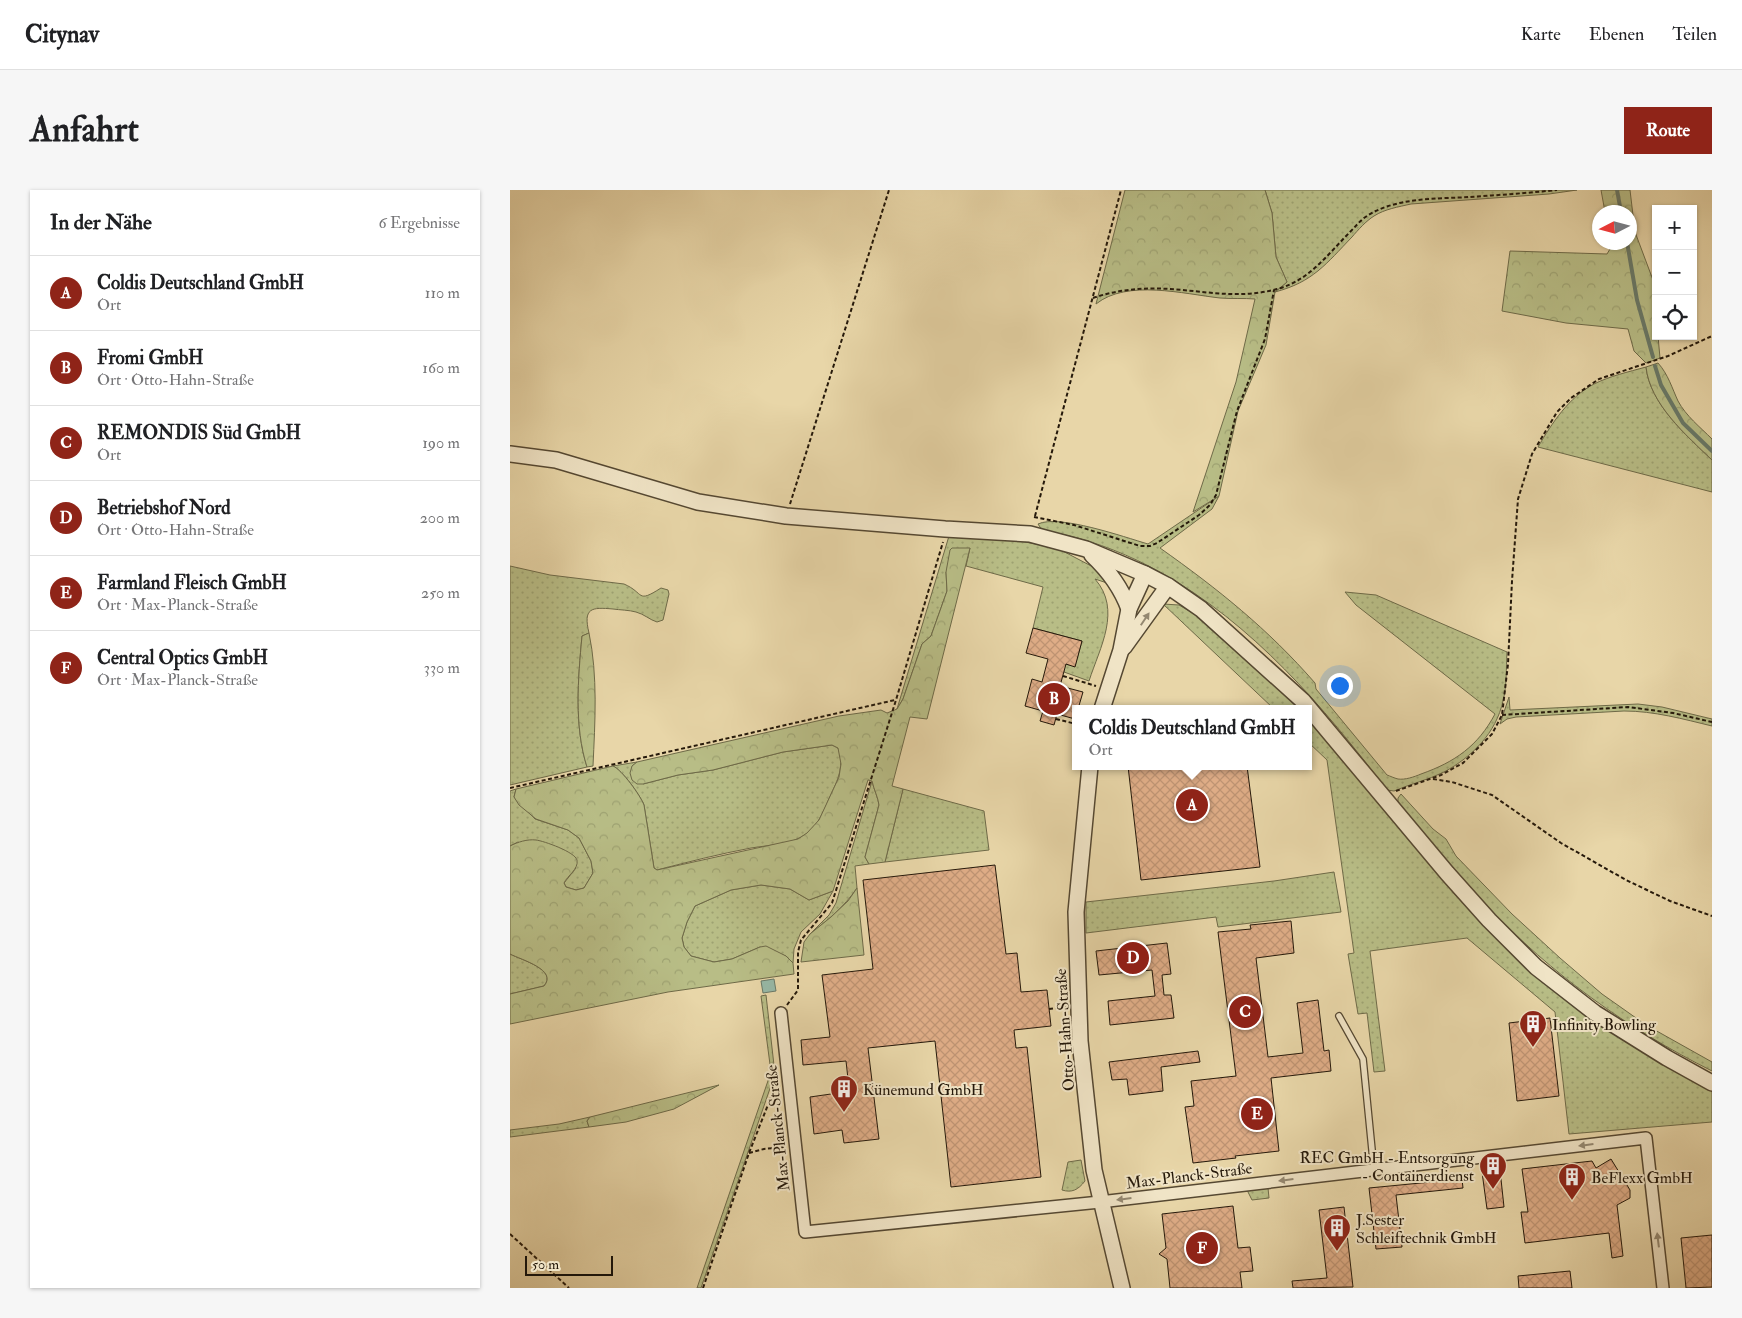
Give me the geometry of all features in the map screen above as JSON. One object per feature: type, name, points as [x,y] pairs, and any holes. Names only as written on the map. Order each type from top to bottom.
[{"type":"street","points":[[510,454],[556,460],[698,502],[786,516],[1030,534],[1086,549],[1145,574],[1168,586],[1201,609],[1306,705]]},
{"type":"street","points":[[1086,549],[1107,569],[1124,594],[1129,609]]},
{"type":"street","points":[[1103,705],[1121,650],[1129,609],[1145,574]]},
{"type":"street","points":[[1121,650],[1168,586]]},
{"type":"street","points":[[1312,712],[1447,873],[1489,920],[1536,967],[1595,1013],[1667,1058],[1712,1083]]},
{"type":"street","name":"Otto-Hahn-Straße","points":[[1090,770],[1076,912],[1080,1041],[1093,1162],[1100,1202],[1122,1288]]},
{"type":"street","name":"Max-Planck-Straße","points":[[780,1013],[805,1232],[1100,1202],[1646,1138],[1663,1288]]},
{"type":"lane","points":[[1339,1016],[1363,1058],[1374,1170]]},
{"type":"path","points":[[786,516],[888,190]]},
{"type":"path","points":[[1121,190],[1034,517],[1074,525],[1140,546],[1150,546],[1210,505],[1216,495],[1236,411],[1265,339],[1274,290]]},
{"type":"path","points":[[1093,298],[1110,292],[1135,289],[1181,290],[1237,295],[1274,290],[1296,282],[1310,273],[1363,218],[1380,210],[1419,200],[1558,190]]},
{"type":"path","points":[[1383,796],[1442,775],[1463,762],[1480,748],[1492,734],[1502,715],[1508,664],[1518,499],[1532,454],[1557,412],[1581,390],[1599,379],[1668,356],[1712,336]]},
{"type":"path","points":[[780,1013],[798,990],[798,952],[801,940],[832,903],[896,700],[943,543],[945,529]]},
{"type":"path","points":[[1063,676],[1108,689]]},
{"type":"path","points":[[510,788],[896,700]]},
{"type":"path","points":[[1502,715],[1628,707],[1673,713],[1712,722]]},
{"type":"path","points":[[1056,719],[1072,723]]},
{"type":"path","points":[[1431,779],[1452,782],[1492,795],[1561,843],[1626,880],[1670,901],[1712,916]]},
{"type":"path","points":[[1049,1009],[1079,1006]]},
{"type":"path","points":[[703,1288],[749,1153],[773,1092],[788,1079]]},
{"type":"path","points":[[749,1153],[764,1149],[795,1147]]},
{"type":"path","points":[[510,1234],[569,1288]]},
{"type":"green space","points":[[1125,190],[1265,190],[1272,213],[1276,257],[1287,282],[1275,292],[1266,345],[1238,411],[1219,496],[1193,512],[1236,382],[1255,299],[1220,298],[1156,290],[1139,290],[1109,296],[1096,304]]},
{"type":"green space","points":[[1265,190],[1577,190],[1549,194],[1411,204],[1387,210],[1368,220],[1318,271],[1299,283],[1275,292],[1287,282],[1276,257],[1272,213]]},
{"type":"green space","points":[[1601,190],[1630,190],[1632,205],[1604,205]]},
{"type":"green space","points":[[1637,237],[1652,277],[1652,340],[1658,340],[1660,358],[1646,363],[1634,351],[1628,329],[1566,323],[1502,311],[1510,251],[1607,254],[1609,250],[1637,250]]},
{"type":"green space","points":[[1658,363],[1667,376],[1685,412],[1712,439],[1712,460],[1671,418],[1654,394],[1646,367]]},
{"type":"green space","points":[[1646,367],[1654,394],[1662,406],[1681,429],[1712,460],[1712,492],[1538,447],[1562,411],[1585,389],[1619,374]]},
{"type":"green space","points":[[1219,496],[1212,509],[1160,548],[1222,594],[1261,627],[1297,663],[1315,683],[1316,689],[1387,775],[1398,779],[1407,779],[1445,764],[1473,744],[1495,714],[1356,605],[1345,592],[1376,595],[1507,652],[1505,689],[1500,713],[1489,734],[1481,743],[1464,759],[1438,775],[1394,791],[1387,790],[1312,698],[1256,642],[1226,616],[1194,593],[1137,560],[1089,541],[1043,530],[1038,524],[1061,522],[1076,524],[1148,544]]},
{"type":"green space","points":[[949,536],[1004,538],[1057,548],[1095,568],[1116,586],[1095,579],[1103,591],[1107,603],[1108,616],[1103,642],[1089,681],[1064,672],[1064,664],[1075,666],[1082,641],[1033,628],[1043,587],[966,566],[970,548],[946,572],[947,591],[931,636],[922,644],[903,699],[897,709]]},
{"type":"green space","points":[[952,548],[970,548],[927,719],[910,717],[892,786],[903,789],[885,862],[869,864],[865,857],[879,805],[872,781],[868,780],[833,891],[809,900],[790,889],[761,885],[731,890],[695,906],[687,922],[682,938],[684,947],[691,956],[714,962],[732,959],[766,946],[786,956],[793,963],[794,974],[668,992],[510,1024],[510,994],[544,986],[547,980],[543,970],[510,954],[510,846],[523,841],[536,840],[571,854],[577,860],[577,863],[575,869],[564,883],[566,887],[576,890],[584,888],[593,873],[591,861],[579,838],[568,830],[536,819],[519,805],[514,797],[516,789],[613,766],[617,768],[639,795],[644,805],[654,868],[657,870],[798,839],[807,833],[819,820],[839,777],[841,764],[838,748],[832,745],[783,752],[713,770],[678,775],[643,784],[637,784],[632,780],[630,773],[632,766],[637,762],[839,716],[881,710],[887,713],[897,709],[903,699],[922,644],[931,636],[947,591],[946,572]]},
{"type":"green space","points":[[510,566],[550,575],[624,584],[644,596],[661,588],[668,590],[669,594],[663,620],[657,622],[639,613],[630,611],[599,608],[590,611],[587,618],[589,633],[582,636],[578,686],[580,735],[587,767],[510,785]]},
{"type":"green space","points":[[1163,604],[1179,605],[1196,615],[1240,652],[1296,705],[1270,705]]},
{"type":"green space","points":[[589,633],[594,666],[595,716],[593,766],[587,767],[580,735],[578,702],[582,636]]},
{"type":"green space","points":[[1509,697],[1510,710],[1638,704],[1662,707],[1712,719],[1712,726],[1679,718],[1635,711],[1516,717],[1507,719],[1500,724]]},
{"type":"green space","points":[[1312,722],[1457,897],[1510,949],[1712,1089],[1712,1122],[1569,1134],[1555,1012],[1467,938],[1370,951],[1385,1071],[1374,1072],[1367,1013],[1358,1014],[1348,954],[1354,953],[1327,760],[1312,746]]},
{"type":"green space","points":[[832,745],[838,748],[840,754],[839,776],[822,815],[806,834],[787,842],[727,853],[657,870],[654,868],[644,805],[631,784],[613,766],[637,762],[632,766],[643,784],[678,775],[713,770],[783,752]]},
{"type":"green space","points":[[872,781],[879,805],[865,857],[869,864],[855,866],[857,888],[841,907],[810,934],[829,915],[836,903]]},
{"type":"green space","points":[[516,789],[514,797],[535,819],[568,830],[579,838],[591,861],[593,873],[584,888],[576,890],[566,887],[564,883],[576,868],[518,842],[510,846],[510,791]]},
{"type":"green space","points":[[903,789],[984,811],[989,850],[885,862]]},
{"type":"green space","points":[[1401,794],[1433,829],[1446,839],[1456,856],[1512,914],[1560,958],[1602,994],[1646,1025],[1712,1062],[1712,1071],[1650,1037],[1621,1018],[1537,955],[1487,906],[1452,868],[1398,802]]},
{"type":"green space","points":[[1334,872],[1341,912],[1218,927],[1216,917],[1086,933],[1086,902],[1274,881]]},
{"type":"green space","points":[[761,885],[790,889],[809,900],[833,891],[820,914],[801,932],[794,949],[793,963],[786,956],[760,947],[732,959],[714,962],[691,956],[684,947],[682,938],[695,906],[731,890]]},
{"type":"green space","points":[[857,888],[864,955],[801,962],[804,942],[810,934],[848,901]]},
{"type":"green space","points":[[510,954],[543,970],[547,980],[544,986],[510,994]]},
{"type":"green space","points":[[766,995],[775,1074],[701,1288],[697,1288],[771,1072],[761,996]]},
{"type":"green space","points":[[719,1085],[674,1109],[626,1122],[589,1127],[587,1121],[590,1117]]},
{"type":"green space","points":[[590,1117],[587,1121],[589,1127],[510,1137],[510,1130],[559,1124]]},
{"type":"green space","points":[[1081,1160],[1085,1181],[1075,1190],[1062,1190],[1068,1162]]},
{"type":"green space","points":[[1268,1188],[1269,1198],[1252,1200],[1247,1190]]},
{"type":"shaded area","points":[[774,979],[776,991],[763,993],[761,981]]},
{"type":"building","points":[[1033,628],[1082,641],[1075,667],[1066,664],[1060,686],[1083,692],[1079,705],[1072,705],[1072,718],[1057,714],[1054,725],[1040,721],[1043,711],[1025,706],[1032,679],[1042,682],[1048,659],[1026,653]]},
{"type":"building","points":[[1128,770],[1248,770],[1260,867],[1141,880]]},
{"type":"building","points":[[995,865],[1006,954],[1017,953],[1021,992],[1047,990],[1051,1026],[1014,1030],[1016,1048],[1027,1047],[1041,1177],[951,1187],[935,1041],[868,1048],[879,1139],[844,1143],[842,1130],[814,1134],[810,1097],[838,1093],[837,1081],[848,1079],[846,1061],[803,1065],[801,1040],[830,1037],[822,975],[873,969],[863,880]]},
{"type":"building","points":[[1291,921],[1294,953],[1256,958],[1268,1057],[1303,1053],[1297,1003],[1318,1000],[1324,1051],[1329,1050],[1331,1071],[1271,1078],[1279,1151],[1193,1163],[1185,1107],[1194,1106],[1191,1081],[1236,1076],[1218,932],[1251,929],[1250,925]]},
{"type":"building","points":[[1167,943],[1171,974],[1162,975],[1164,995],[1171,995],[1174,1018],[1110,1025],[1108,1001],[1155,996],[1152,970],[1099,975],[1096,951]]},
{"type":"building","name":"Infinity Bowling","points":[[1550,1018],[1559,1096],[1517,1101],[1509,1023]]},
{"type":"building","points":[[1198,1051],[1200,1062],[1161,1067],[1163,1091],[1129,1095],[1127,1079],[1112,1080],[1109,1062]]},
{"type":"building","name":"BeFlexx GmbH","points":[[1611,1159],[1630,1190],[1630,1198],[1617,1205],[1623,1256],[1612,1258],[1609,1233],[1525,1243],[1521,1212],[1528,1212],[1522,1169],[1592,1161],[1596,1168]]},
{"type":"building","name":"REC GmbH - Entsorgung - Containerdienst","points":[[1500,1170],[1504,1207],[1487,1209],[1482,1172]]},
{"type":"building","points":[[1462,1179],[1463,1188],[1396,1195],[1402,1247],[1376,1249],[1369,1188]]},
{"type":"building","points":[[1233,1206],[1238,1248],[1250,1247],[1253,1271],[1240,1272],[1242,1288],[1170,1288],[1167,1259],[1159,1254],[1166,1248],[1162,1214]]},
{"type":"building","name":"J.Sester Schleiftechnik GmbH","points":[[1344,1207],[1353,1287],[1293,1288],[1292,1281],[1327,1278],[1319,1210]]},
{"type":"building","points":[[1712,1235],[1712,1287],[1686,1288],[1681,1238]]},
{"type":"building","points":[[1570,1271],[1572,1288],[1519,1288],[1518,1276]]},
{"type":"waterway","points":[[1617,190],[1620,205]]},
{"type":"waterway","points":[[1628,250],[1637,300],[1653,357]]},
{"type":"waterway","points":[[1655,366],[1661,385],[1683,423],[1712,451]]},
{"type":"place","name":"Fromi GmbH","points":[[1054,699]]},
{"type":"place","name":"Coldis Deutschland GmbH","points":[[1192,805]]},
{"type":"place","name":"Betriebshof Nord","points":[[1133,958]]},
{"type":"place","name":"REMONDIS Süd GmbH","points":[[1245,1012]]},
{"type":"place","name":"Infinity Bowling","points":[[1533,1048]]},
{"type":"place","name":"Künemund GmbH","points":[[844,1113]]},
{"type":"place","name":"Farmland Fleisch GmbH","points":[[1257,1114]]},
{"type":"place","name":"REC GmbH - Entsorgung - Containerdienst","points":[[1493,1190]]},
{"type":"place","name":"BeFlexx GmbH","points":[[1572,1201]]},
{"type":"place","name":"Central Optics GmbH","points":[[1202,1248]]},
{"type":"place","name":"J.Sester Schleiftechnik GmbH","points":[[1337,1252]]}]
